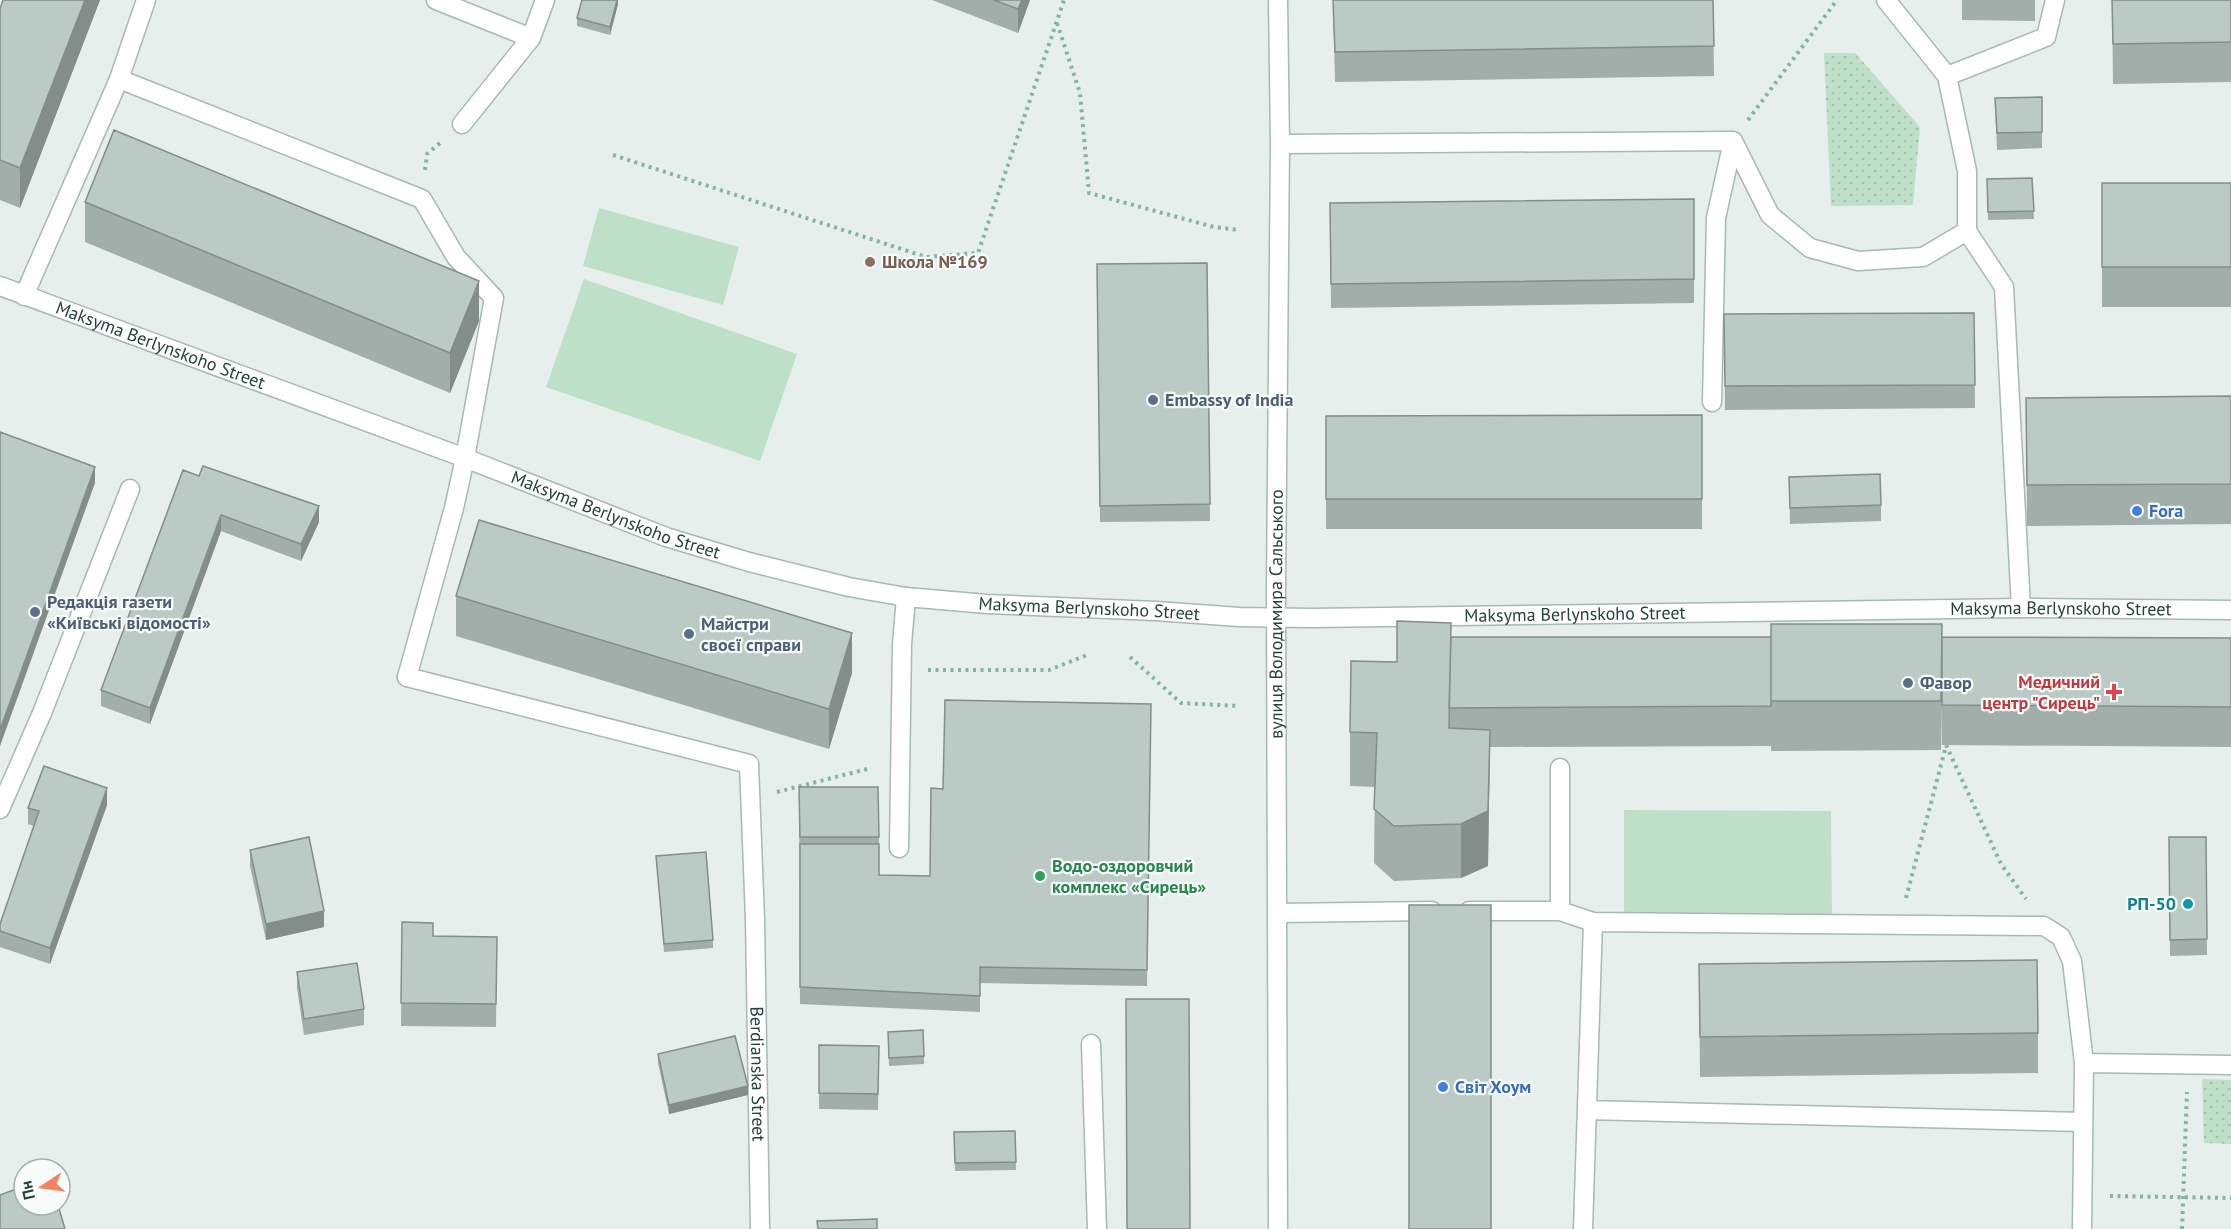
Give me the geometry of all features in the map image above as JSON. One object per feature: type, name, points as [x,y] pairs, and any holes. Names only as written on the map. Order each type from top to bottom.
[{"type":"street","points":[[24,296],[119,79],[146,0]]},
{"type":"street","points":[[436,0],[531,38]]},
{"type":"street","points":[[462,124],[531,38],[545,0]]},
{"type":"street","name":"вулиця Володимира Сальського","points":[[1278,0],[1280,144],[1276,617],[1278,1229]]},
{"type":"street","points":[[1886,0],[1947,76],[1967,171],[1967,231],[2004,287],[2021,608]]},
{"type":"street","points":[[1947,76],[2046,37],[2055,0]]},
{"type":"street","points":[[119,79],[422,199],[456,257],[494,298],[465,458]]},
{"type":"street","points":[[1280,144],[1733,141]]},
{"type":"street","points":[[1733,141],[1770,215],[1810,248],[1858,261],[1923,257],[1967,231]]},
{"type":"street","points":[[1712,402],[1716,218],[1733,141]]},
{"type":"street","name":"Maksyma Berlynskoho Street","points":[[0,286],[465,458],[666,537],[749,562],[849,587],[906,597],[987,604],[1276,617],[2021,608],[2231,610]]},
{"type":"street","name":"Berdianska Street","points":[[465,458],[454,508],[407,677],[749,764],[756,919],[760,1229]]},
{"type":"street","points":[[0,809],[42,713],[130,489]]},
{"type":"street","points":[[899,848],[902,670],[906,597]]},
{"type":"street","points":[[1560,768],[1560,911]]},
{"type":"street","points":[[1278,913],[1560,911],[1593,922],[2044,926],[2061,937],[2072,961],[2084,1063],[2082,1229]]},
{"type":"street","points":[[1583,1229],[1593,922]]},
{"type":"street","points":[[1091,1044],[1097,1229]]},
{"type":"street","points":[[2084,1063],[2231,1065]]},
{"type":"street","points":[[1587,1110],[2083,1122]]},
{"type":"path","points":[[613,155],[926,257],[978,253],[1064,0]]},
{"type":"path","points":[[1733,141],[1837,0]]},
{"type":"path","points":[[1057,22],[1080,93],[1089,193],[1214,227],[1240,230]]},
{"type":"path","points":[[422,199],[427,154],[462,124]]},
{"type":"path","points":[[902,670],[1049,670],[1087,655]]},
{"type":"path","points":[[1130,657],[1181,703],[1238,706]]},
{"type":"path","points":[[1899,925],[1946,745],[2001,864],[2044,926]]},
{"type":"path","points":[[751,799],[901,760]]},
{"type":"path","points":[[2182,1229],[2188,1065]]},
{"type":"path","points":[[2082,1195],[2231,1198]]},
{"type":"green space","points":[[1824,53],[1855,53],[1920,127],[1913,205],[1831,206]]},
{"type":"green space","points":[[599,208],[739,247],[723,305],[583,266]]},
{"type":"green space","points":[[584,279],[797,354],[760,461],[546,387]]},
{"type":"green space","points":[[1624,810],[1831,811],[1832,916],[1624,915]]},
{"type":"green space","points":[[2202,1079],[2231,1080],[2231,1144],[2204,1143]]},
{"type":"building","points":[[3,0],[85,0],[20,168],[0,160],[0,9]]},
{"type":"building","points":[[582,0],[617,0],[610,27],[577,18]]},
{"type":"building","points":[[994,0],[1022,0],[1018,9]]},
{"type":"building","points":[[1333,0],[1713,0],[1714,46],[1335,52]]},
{"type":"building","points":[[2112,0],[2231,0],[2231,42],[2113,44]]},
{"type":"building","points":[[2042,97],[2042,132],[1997,133],[1995,98]]},
{"type":"building","points":[[114,130],[479,281],[450,353],[85,202]]},
{"type":"building","points":[[2032,178],[2034,211],[1988,212],[1987,179]]},
{"type":"building","points":[[2102,183],[2231,183],[2231,267],[2102,267]]},
{"type":"building","points":[[1694,199],[1694,279],[1331,284],[1330,203]]},
{"type":"building","name":"Embassy of India","points":[[1207,263],[1210,504],[1100,506],[1097,264]]},
{"type":"building","points":[[1974,313],[1975,385],[1725,386],[1724,314]]},
{"type":"building","points":[[2231,396],[2231,484],[2027,485],[2026,398]]},
{"type":"building","points":[[1702,415],[1702,499],[1326,499],[1326,416]]},
{"type":"building","points":[[0,432],[95,467],[0,730]]},
{"type":"building","points":[[203,466],[319,506],[301,544],[221,515],[150,708],[101,690],[183,470],[199,476]]},
{"type":"building","points":[[1880,474],[1881,505],[1790,508],[1789,477]]},
{"type":"building","points":[[479,520],[852,633],[829,709],[456,596]]},
{"type":"building","points":[[1397,621],[1451,623],[1449,728],[1490,730],[1488,811],[1461,824],[1394,826],[1374,809],[1377,733],[1350,732],[1351,661],[1397,662]]},
{"type":"building","points":[[1771,624],[1942,624],[1941,701],[1771,701]]},
{"type":"building","points":[[1451,637],[1771,637],[1771,706],[1449,708]]},
{"type":"building","points":[[1942,637],[2231,638],[2231,707],[1942,705]]},
{"type":"building","name":"Водо-оздоровчий комплекс «Сирець»","points":[[945,700],[1151,704],[1147,970],[980,967],[980,996],[800,987],[800,844],[879,844],[879,875],[930,876],[931,788],[943,789]]},
{"type":"building","points":[[44,766],[107,788],[50,948],[0,931],[0,924],[39,811],[28,808]]},
{"type":"building","points":[[799,787],[878,787],[879,837],[800,837]]},
{"type":"building","points":[[309,837],[324,911],[266,924],[250,850]]},
{"type":"building","name":"РП-50","points":[[2169,837],[2206,837],[2207,939],[2170,940]]},
{"type":"building","points":[[706,852],[713,940],[664,944],[656,856]]},
{"type":"building","points":[[1409,905],[1491,905],[1491,1229],[1409,1229]]},
{"type":"building","points":[[402,922],[433,923],[433,936],[497,937],[496,1004],[401,1003]]},
{"type":"building","points":[[2037,960],[2038,1033],[1700,1037],[1699,964]]},
{"type":"building","points":[[357,963],[364,1009],[304,1019],[297,972]]},
{"type":"building","points":[[1126,999],[1189,999],[1190,1229],[1127,1229]]},
{"type":"building","points":[[923,1030],[924,1056],[889,1058],[888,1032]]},
{"type":"building","points":[[735,1036],[748,1086],[669,1105],[658,1054]]},
{"type":"building","points":[[819,1045],[879,1046],[878,1094],[819,1093]]},
{"type":"building","points":[[1015,1131],[1016,1162],[955,1163],[954,1132]]},
{"type":"building","points":[[12,1190],[12,1217],[62,1217],[65,1229],[0,1229],[0,1195]]},
{"type":"building","points":[[877,1219],[877,1229],[818,1229],[817,1221]]},
{"type":"place","name":"Школа №169","points":[[870,262]]},
{"type":"place","name":"Embassy of India","points":[[1153,400]]},
{"type":"place","name":"Fora","points":[[2137,511]]},
{"type":"place","name":"Редакція газети «Київські відомості»","points":[[35,612]]},
{"type":"place","name":"Майстри своєї справи","points":[[689,634]]},
{"type":"place","name":"Фавор","points":[[1908,683]]},
{"type":"place","name":"Медичний центр \"Сирець\"","points":[[2114,692]]},
{"type":"place","name":"Водо-оздоровчий комплекс «Сирець»","points":[[1040,876]]},
{"type":"place","name":"РП-50","points":[[2188,904]]},
{"type":"place","name":"Світ Хоум","points":[[1443,1087]]}]
